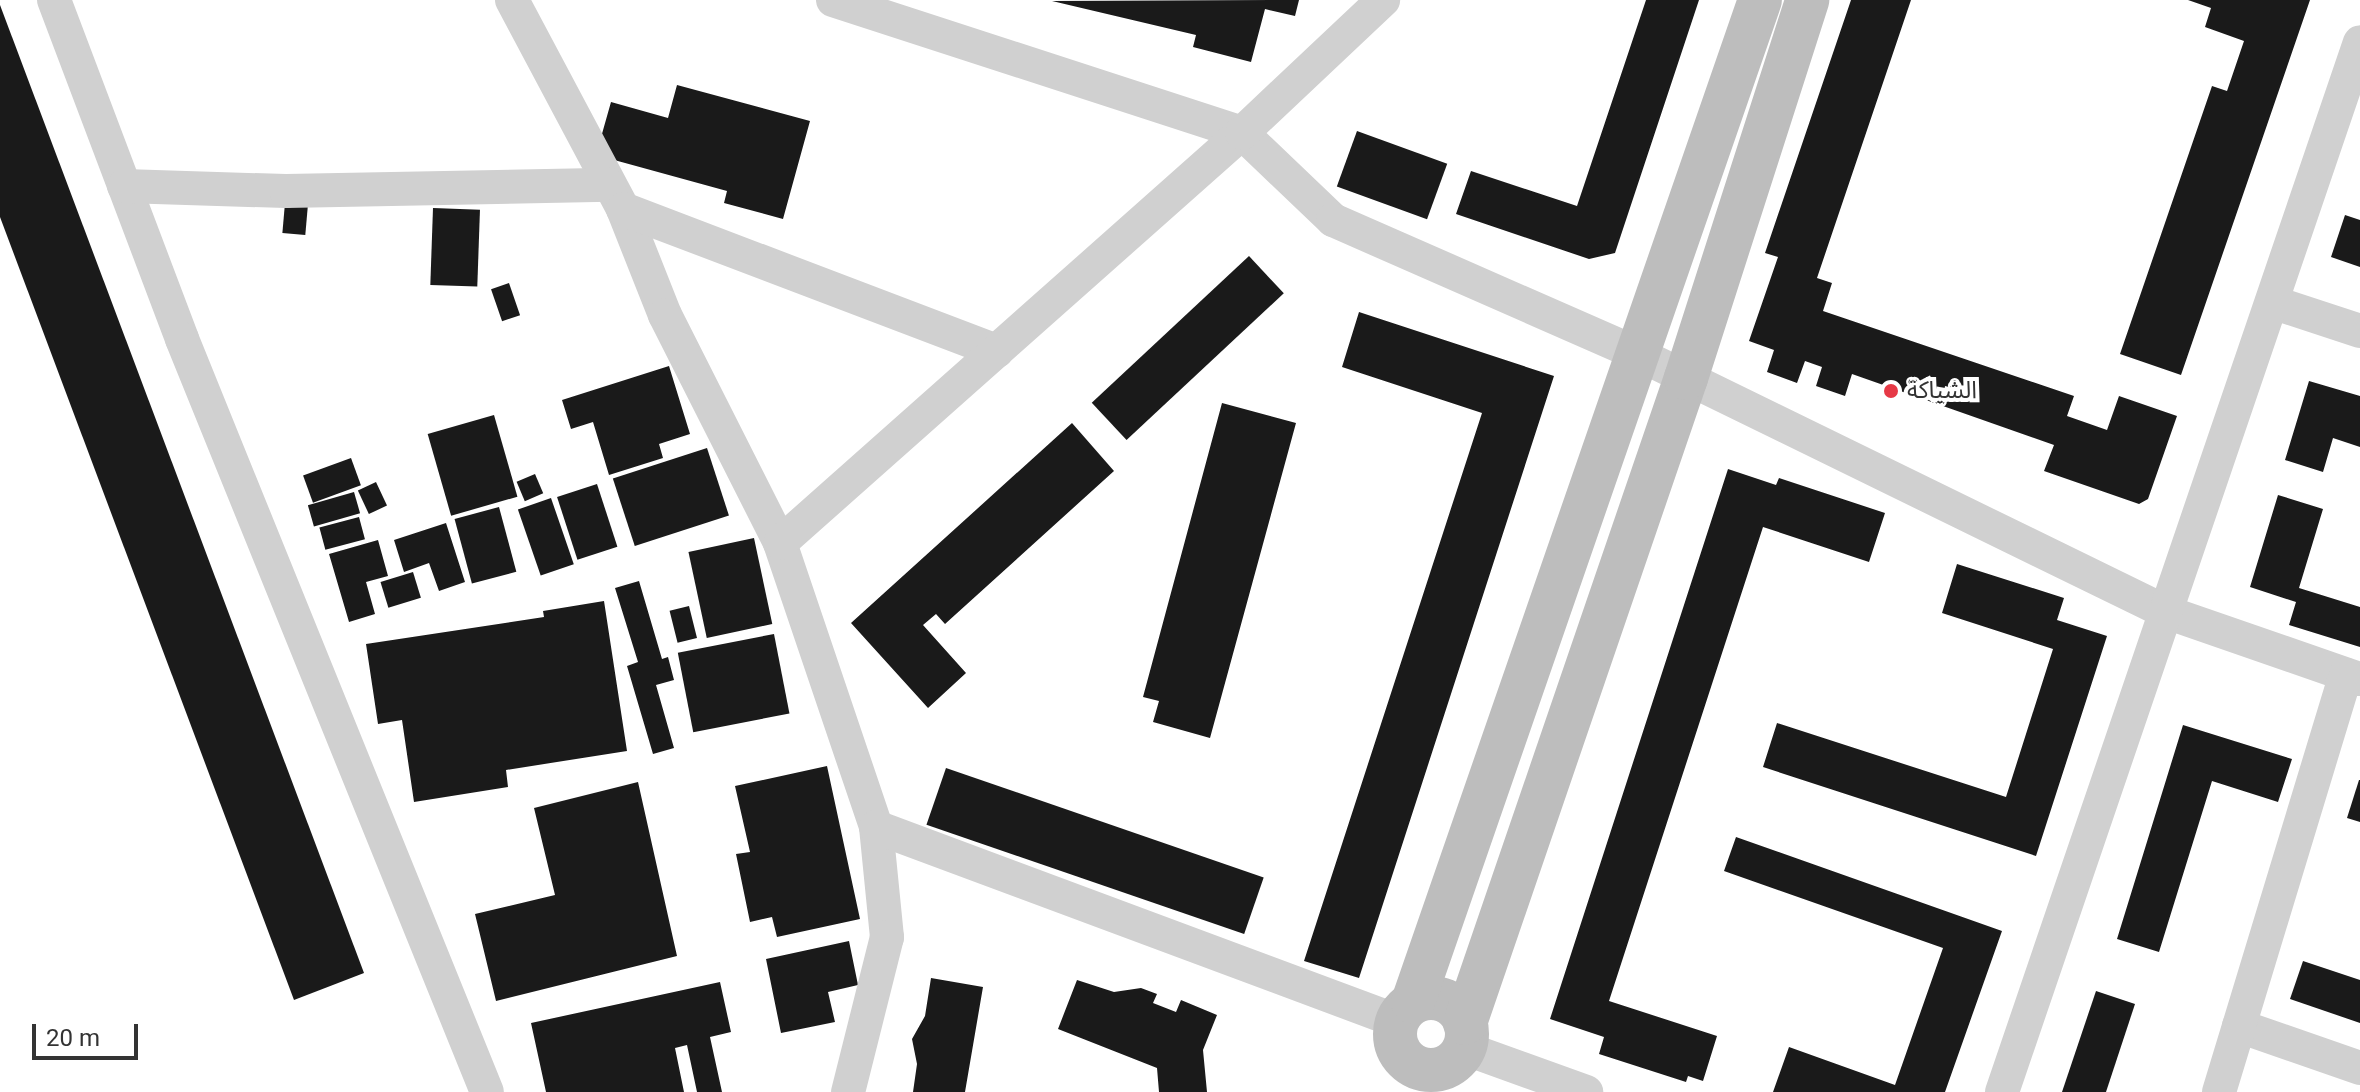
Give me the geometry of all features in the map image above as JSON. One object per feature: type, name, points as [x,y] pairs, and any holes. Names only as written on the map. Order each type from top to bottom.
[{"type":"street","points":[[54,0],[124,186],[487,1092]]},
{"type":"street","points":[[512,0],[616,197],[665,315],[780,543],[876,827],[887,937],[848,1092]]},
{"type":"street","points":[[833,0],[884,8],[1242,133],[1333,220],[1640,355],[2166,612],[2353,677],[2219,1092]]},
{"type":"street","points":[[780,543],[1242,133],[1383,0]]},
{"type":"street","points":[[1388,1092],[1402,1023],[1640,355],[1760,0]]},
{"type":"street","points":[[1402,1023],[1412,1065],[1422,1069],[1447,1066],[1459,1055],[1686,378],[1807,0]]},
{"type":"street","points":[[2002,1092],[2360,42]]},
{"type":"street","points":[[124,186],[616,197],[997,351]]},
{"type":"street","points":[[2272,302],[2360,331]]},
{"type":"street","points":[[876,827],[1402,1023]]},
{"type":"street","points":[[1402,1023],[1425,998],[1449,1002],[1459,1055]]},
{"type":"street","points":[[2239,1026],[2360,1068]]},
{"type":"street","points":[[1459,1055],[1586,1092]]},
{"type":"building","points":[[1299,0],[1295,16],[1265,9],[1251,62],[1193,47],[1196,35],[1052,1]]},
{"type":"building","points":[[1646,0],[1699,0],[1615,253],[1589,259],[1456,214],[1471,171],[1577,206]]},
{"type":"building","points":[[1851,0],[1911,0],[1817,278],[1832,283],[1823,311],[2074,396],[2067,416],[2107,430],[2119,396],[2177,416],[2148,499],[2139,504],[2044,471],[2054,445],[1852,374],[1845,396],[1816,386],[1822,367],[1805,361],[1797,383],[1767,372],[1774,350],[1749,341],[1778,257],[1765,253]]},
{"type":"building","points":[[2188,0],[2310,0],[2181,375],[2120,354],[2212,86],[2227,91],[2244,41],[2205,27],[2211,8]]},
{"type":"building","points":[[0,5],[364,973],[294,1000],[0,217]]},
{"type":"building","points":[[677,85],[810,121],[783,219],[724,203],[727,191],[596,155],[611,102],[668,118]]},
{"type":"building","points":[[1357,131],[1447,164],[1427,219],[1337,186]]},
{"type":"building","points":[[285,203],[308,205],[305,235],[282,233]]},
{"type":"building","points":[[433,208],[480,210],[477,287],[430,285]]},
{"type":"building","points":[[2345,215],[2360,220],[2360,267],[2331,257]]},
{"type":"building","points":[[1249,256],[1284,293],[1127,440],[1092,403]]},
{"type":"building","points":[[509,283],[520,315],[502,321],[491,289]]},
{"type":"building","points":[[1359,312],[1554,376],[1359,978],[1304,961],[1482,413],[1342,367]]},
{"type":"building","points":[[669,366],[690,434],[659,444],[663,458],[609,475],[593,422],[571,429],[562,400]]},
{"type":"building","points":[[2309,381],[2360,396],[2360,447],[2333,438],[2323,472],[2285,460]]},
{"type":"building","points":[[1222,403],[1296,423],[1210,738],[1153,722],[1159,701],[1143,697]]},
{"type":"building","points":[[494,415],[517,497],[451,516],[428,434]]},
{"type":"building","points":[[1072,423],[1114,471],[945,624],[936,614],[923,625],[966,673],[928,708],[851,623]]},
{"type":"building","points":[[707,448],[729,516],[635,546],[613,479]]},
{"type":"building","points":[[351,458],[361,485],[313,503],[303,475]]},
{"type":"building","points":[[1728,469],[1776,485],[1779,478],[1885,513],[1869,562],[1763,527],[1609,1001],[1717,1036],[1703,1081],[1688,1076],[1686,1082],[1599,1054],[1604,1037],[1550,1019]]},
{"type":"building","points":[[535,474],[543,493],[525,501],[517,482]]},
{"type":"building","points":[[376,482],[387,506],[369,514],[358,490]]},
{"type":"building","points":[[597,484],[617,547],[577,560],[557,497]]},
{"type":"building","points":[[354,492],[360,513],[314,526],[308,505]]},
{"type":"building","points":[[2278,495],[2323,509],[2299,588],[2360,607],[2360,647],[2289,625],[2296,602],[2250,587]]},
{"type":"building","points":[[551,498],[574,564],[541,576],[518,509]]},
{"type":"building","points":[[499,507],[516,572],[472,584],[455,519]]},
{"type":"building","points":[[359,517],[365,539],[325,550],[319,528]]},
{"type":"building","points":[[446,523],[465,582],[439,591],[429,563],[404,572],[394,540]]},
{"type":"building","points":[[754,538],[772,624],[707,638],[688,552]]},
{"type":"building","points":[[378,540],[388,576],[366,582],[375,614],[349,622],[329,554]]},
{"type":"building","points":[[1957,564],[2064,598],[2057,620],[2107,636],[2036,856],[1763,767],[1777,723],[2006,797],[2053,649],[1942,613]]},
{"type":"building","points":[[413,572],[421,598],[388,608],[380,582]]},
{"type":"building","points":[[639,581],[662,659],[668,657],[674,680],[656,685],[674,748],[653,754],[627,666],[638,662],[615,588]]},
{"type":"building","points":[[604,601],[627,751],[506,770],[508,787],[414,802],[402,720],[378,724],[366,644],[544,617],[543,611]]},
{"type":"building","points":[[689,606],[697,638],[678,643],[670,611]]},
{"type":"building","points":[[774,634],[789,714],[693,732],[678,653]]},
{"type":"building","points":[[2183,725],[2292,759],[2278,802],[2212,781],[2159,952],[2117,939]]},
{"type":"building","points":[[827,766],[860,919],[777,937],[772,917],[750,922],[736,854],[750,852],[735,786]]},
{"type":"building","points":[[946,768],[1264,877],[1244,934],[926,825]]},
{"type":"building","points":[[2360,780],[2360,822],[2347,818]]},
{"type":"building","points":[[638,782],[677,956],[496,1001],[475,914],[555,895],[534,808]]},
{"type":"building","points":[[1736,837],[2002,931],[1945,1092],[1773,1092],[1789,1047],[1895,1085],[1943,948],[1724,871]]},
{"type":"building","points":[[849,941],[858,985],[828,992],[835,1022],[781,1033],[766,959]]},
{"type":"building","points":[[2303,961],[2360,980],[2360,1023],[2290,999]]},
{"type":"building","points":[[931,978],[983,987],[965,1092],[913,1092],[917,1064],[912,1039],[925,1016]]},
{"type":"building","points":[[1077,980],[1114,992],[1141,988],[1157,994],[1153,1003],[1176,1012],[1181,1000],[1217,1015],[1203,1050],[1207,1092],[1159,1092],[1157,1068],[1058,1029]]},
{"type":"building","points":[[720,982],[731,1032],[710,1037],[722,1092],[697,1092],[687,1045],[675,1048],[684,1092],[546,1092],[531,1023]]},
{"type":"building","points":[[2096,991],[2135,1004],[2106,1092],[2062,1092]]},
{"type":"place","name":"الشياكة","points":[[1891,391]]}]
